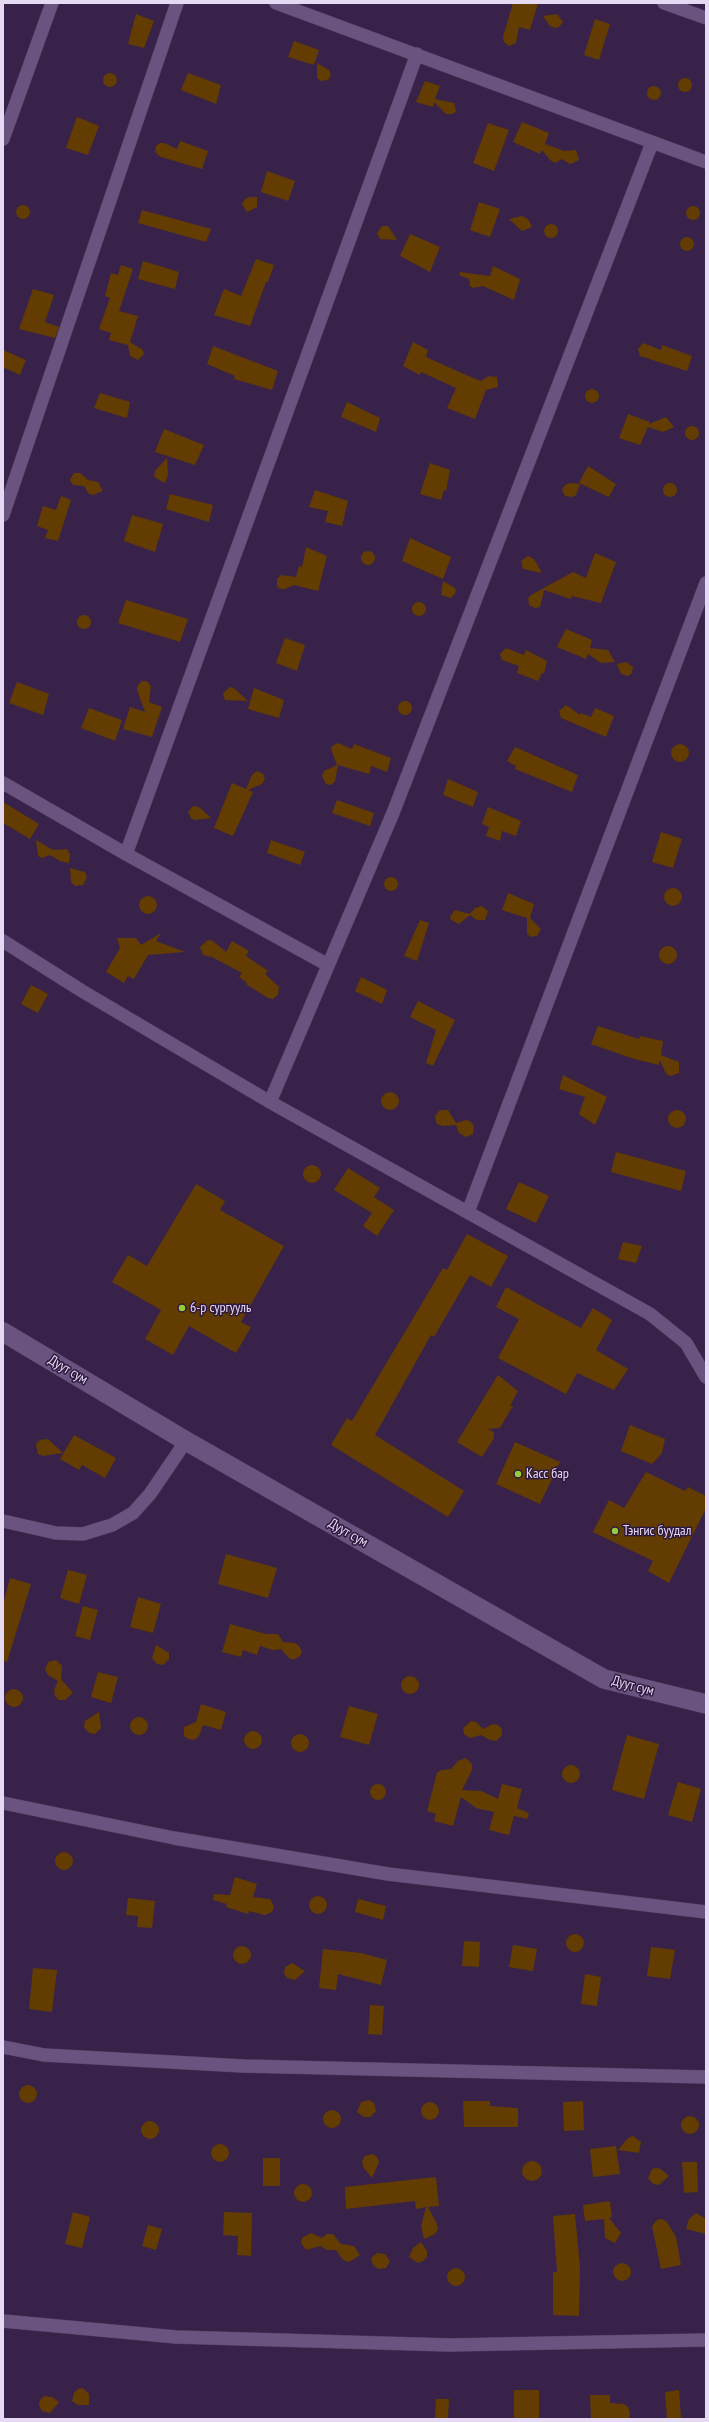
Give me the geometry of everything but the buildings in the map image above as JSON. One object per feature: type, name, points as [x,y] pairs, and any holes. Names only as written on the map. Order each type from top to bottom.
[{"type":"main road","name":"Дуут сум","points":[[3,1332],[186,1441],[604,1678],[706,1704]]},
{"type":"street","points":[[3,139],[52,3]]},
{"type":"street","points":[[3,516],[177,3]]},
{"type":"street","points":[[276,3],[417,54],[652,144],[706,162]]},
{"type":"street","points":[[664,3],[706,18]]},
{"type":"street","points":[[126,854],[417,54]]},
{"type":"street","points":[[270,1102],[393,813],[652,144]]},
{"type":"street","points":[[468,1212],[706,582]]},
{"type":"street","points":[[3,783],[126,854],[328,965]]},
{"type":"street","points":[[3,941],[82,991],[270,1102],[650,1314],[686,1343],[706,1377]]},
{"type":"street","points":[[3,1521],[56,1533],[83,1534],[112,1525],[133,1513],[150,1494],[186,1441]]},
{"type":"street","points":[[3,1803],[174,1838],[388,1874],[706,1912]]},
{"type":"street","points":[[3,2047],[44,2055],[243,2066],[706,2077]]},
{"type":"street","points":[[3,2321],[176,2337],[426,2344],[706,2340]]},
{"type":"place","name":"6-р сургууль","points":[[182,1308]]},
{"type":"place","name":"Касс бар","points":[[518,1474]]},
{"type":"place","name":"Тэнгис буудал","points":[[615,1531]]}]
